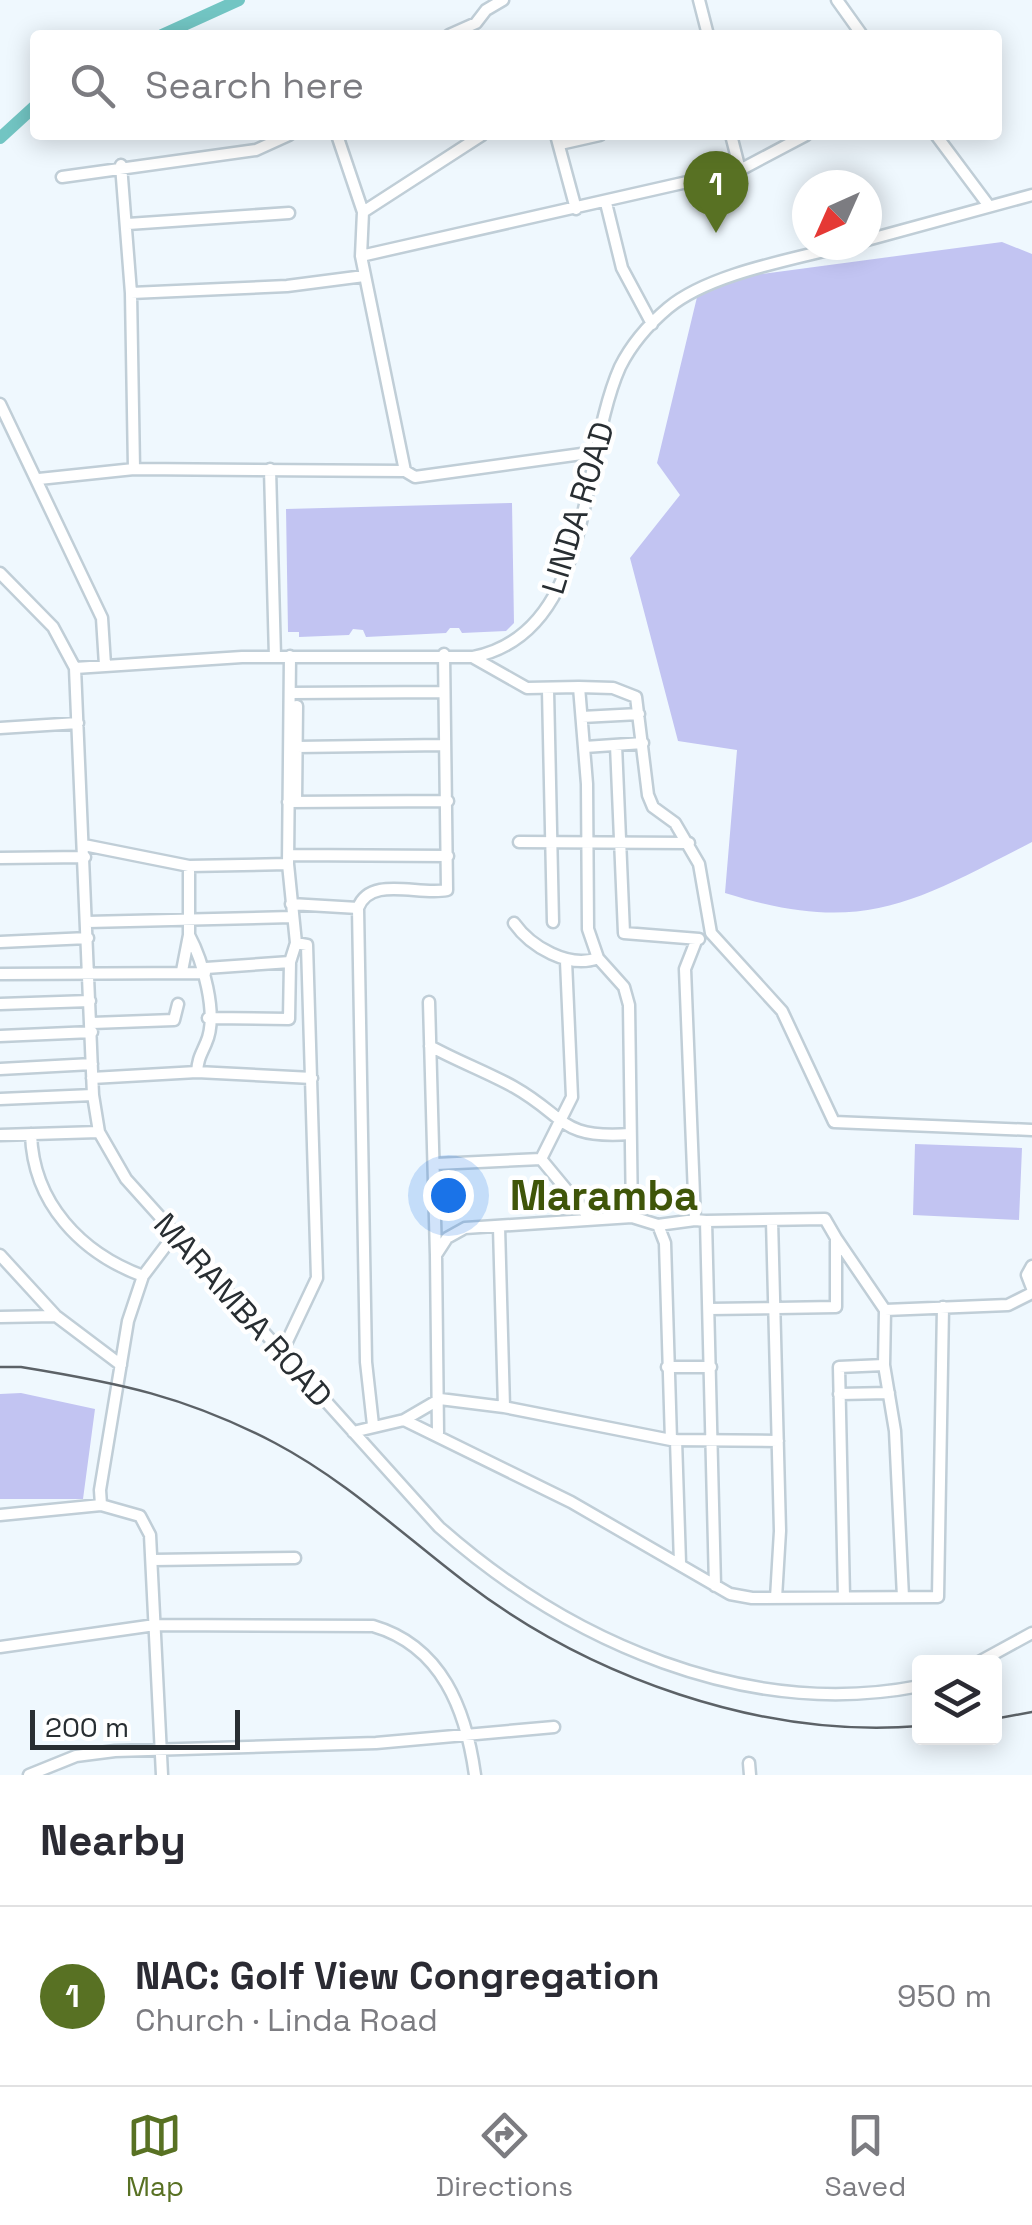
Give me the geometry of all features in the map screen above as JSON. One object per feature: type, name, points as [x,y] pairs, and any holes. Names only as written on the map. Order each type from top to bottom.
[{"type":"street","points":[[478,29],[486,10],[503,0]]},
{"type":"street","points":[[699,0],[707,30]]},
{"type":"street","points":[[837,0],[858,30]]},
{"type":"street","points":[[62,177],[122,165],[256,150],[278,140]]},
{"type":"street","points":[[340,140],[363,212],[364,276],[405,471]]},
{"type":"street","points":[[363,212],[474,140]]},
{"type":"street","points":[[558,140],[576,209]]},
{"type":"street","points":[[732,140],[740,170]]},
{"type":"street","points":[[361,256],[740,170],[797,140]]},
{"type":"street","points":[[940,140],[989,206]]},
{"type":"street","points":[[122,165],[131,293],[134,469]]},
{"type":"street","points":[[882,236],[1032,194]]},
{"type":"street","points":[[606,203],[622,268],[652,324]]},
{"type":"street","points":[[128,224],[289,213]]},
{"type":"street","name":"LINDA ROAD","points":[[75,668],[290,656],[473,657],[514,644],[554,598],[577,532],[620,369],[652,324],[678,300],[704,288],[798,260]]},
{"type":"street","points":[[131,293],[287,286],[364,276]]},
{"type":"street","points":[[0,404],[102,618],[105,665]]},
{"type":"street","points":[[38,479],[134,469],[405,471],[415,477],[596,452]]},
{"type":"street","points":[[270,469],[274,657]]},
{"type":"street","name":"MARAMBA ROAD","points":[[0,573],[52,626],[75,668],[92,1095],[99,1132],[126,1179],[353,1432],[468,1552],[498,1576],[608,1639],[672,1666],[736,1684],[807,1696],[871,1696],[912,1688]]},
{"type":"street","points":[[373,1425],[366,1362],[358,908],[362,897],[372,890],[447,890],[444,654]]},
{"type":"street","points":[[290,656],[292,802]]},
{"type":"street","points":[[473,657],[519,685],[548,690],[579,686],[630,692],[636,697],[651,804],[675,822],[689,843],[704,882],[710,933],[782,1012],[834,1122],[1032,1130]]},
{"type":"street","points":[[579,686],[585,747],[588,929],[598,958],[624,988],[630,1006],[632,1217]]},
{"type":"street","points":[[548,690],[554,922]]},
{"type":"street","points":[[290,693],[444,692]]},
{"type":"street","points":[[208,1018],[289,1019],[290,962],[296,943],[288,859],[297,706]]},
{"type":"street","points":[[582,716],[639,714]]},
{"type":"street","points":[[0,728],[78,723]]},
{"type":"street","points":[[585,747],[644,743]]},
{"type":"street","points":[[296,747],[443,745]]},
{"type":"street","points":[[616,745],[624,933],[696,941],[710,933]]},
{"type":"street","points":[[292,802],[448,801]]},
{"type":"street","points":[[519,842],[689,843]]},
{"type":"street","points":[[0,858],[84,851],[189,866],[288,859],[448,856]]},
{"type":"street","points":[[182,971],[189,935],[189,866]]},
{"type":"street","points":[[290,904],[358,908]]},
{"type":"street","points":[[87,922],[292,917]]},
{"type":"street","points":[[514,924],[521,933],[566,961],[598,958]]},
{"type":"street","points":[[189,935],[206,970],[208,1040],[198,1056],[197,1072]]},
{"type":"street","points":[[0,942],[88,938]]},
{"type":"street","points":[[696,941],[686,969],[709,1309],[715,1586]]},
{"type":"street","points":[[282,1352],[316,1278],[311,951],[303,943],[296,943]]},
{"type":"street","points":[[541,1160],[572,1097],[566,961]]},
{"type":"street","points":[[0,974],[182,971],[290,962]]},
{"type":"street","points":[[0,1004],[90,1002]]},
{"type":"street","points":[[429,1002],[436,1164],[438,1433]]},
{"type":"street","points":[[0,1036],[174,1020],[178,1004]]},
{"type":"street","points":[[430,1046],[529,1096],[560,1124],[595,1136],[630,1134]]},
{"type":"street","points":[[0,1068],[92,1064]]},
{"type":"street","points":[[92,1078],[197,1072],[312,1078]]},
{"type":"street","points":[[0,1098],[92,1095]]},
{"type":"street","points":[[0,1135],[99,1132]]},
{"type":"street","points":[[31,1134],[40,1182],[58,1215],[96,1254],[143,1276]]},
{"type":"street","points":[[436,1164],[541,1160]]},
{"type":"street","points":[[541,1160],[589,1217]]},
{"type":"street","points":[[436,1255],[447,1238],[465,1228],[589,1217],[632,1217],[658,1224],[829,1220],[836,1238],[885,1310],[884,1364],[903,1597]]},
{"type":"street","points":[[772,1220],[780,1531],[776,1598]]},
{"type":"street","points":[[658,1224],[666,1249],[667,1367],[680,1563]]},
{"type":"street","points":[[499,1227],[504,1407]]},
{"type":"street","points":[[100,1504],[128,1321],[143,1276],[174,1235]]},
{"type":"street","points":[[709,1309],[836,1307],[836,1238]]},
{"type":"street","points":[[0,1255],[56,1316],[121,1365]]},
{"type":"street","points":[[885,1310],[1008,1305],[1032,1290],[1027,1275],[1032,1266]]},
{"type":"street","points":[[404,1420],[438,1433],[680,1563],[715,1586],[752,1598],[938,1597],[943,1306]]},
{"type":"street","points":[[0,1316],[56,1316]]},
{"type":"street","points":[[844,1597],[839,1367],[884,1364]]},
{"type":"street","points":[[667,1367],[711,1367]]},
{"type":"street","points":[[838,1394],[889,1393]]},
{"type":"street","points":[[353,1432],[404,1420],[440,1399],[504,1407],[673,1440],[712,1444],[778,1441]]},
{"type":"street","points":[[0,1515],[100,1504],[140,1516],[150,1535],[153,1560],[162,1775]]},
{"type":"street","points":[[153,1560],[295,1558]]},
{"type":"street","points":[[0,1647],[155,1625],[320,1622],[396,1632],[441,1670],[470,1735],[475,1775]]},
{"type":"street","points":[[992,1655],[1032,1633]]},
{"type":"street","points":[[29,1775],[76,1756],[554,1727]]},
{"type":"shaded area","points":[[1002,242],[1032,254],[1032,842],[919,896],[851,912],[814,912],[725,893],[737,750],[678,741],[630,558],[680,495],[657,463],[698,293],[731,278]]},
{"type":"shaded area","points":[[512,503],[514,623],[506,631],[462,633],[459,628],[450,628],[446,633],[366,637],[363,630],[353,629],[349,635],[299,637],[299,632],[288,632],[286,509]]},
{"type":"shaded area","points":[[915,1144],[1022,1148],[1019,1220],[913,1215]]},
{"type":"shaded area","points":[[21,1393],[95,1409],[83,1499],[0,1499],[0,1394]]},
{"type":"waterway","name":"Maramba","points":[[173,30],[239,0]]},
{"type":"waterway","name":"Maramba","points":[[0,138],[30,111]]},
{"type":"railway","points":[[0,1367],[21,1367],[151,1393],[275,1443],[373,1508],[514,1616],[622,1673],[739,1711],[799,1722],[912,1726]]},
{"type":"railway","points":[[1002,1718],[1032,1712]]},
{"type":"place","name":"NAC: Golf View Congregation","points":[[716,233]]},
{"type":"district","name":"Maramba","points":[[604,1195]]}]
